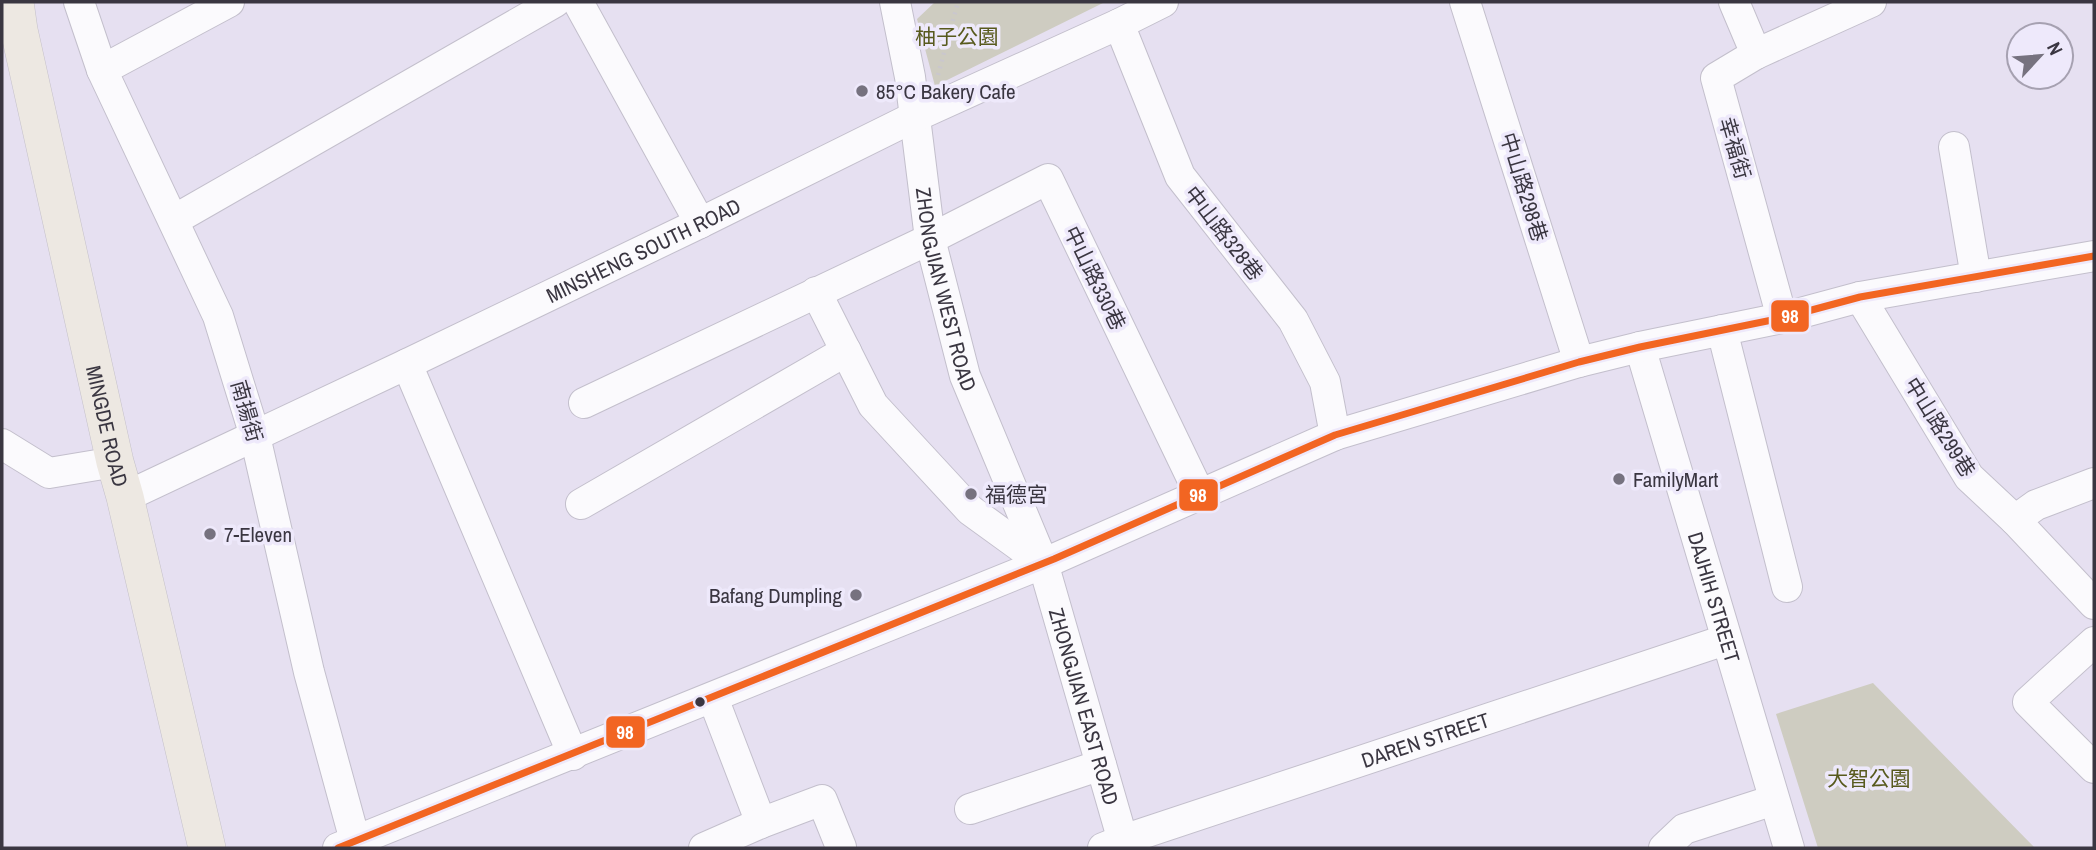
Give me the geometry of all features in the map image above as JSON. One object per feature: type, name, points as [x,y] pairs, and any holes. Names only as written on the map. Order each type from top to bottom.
[{"type":"main road","name":"MINGDE ROAD","points":[[15,2],[115,462],[207,848]]},
{"type":"street","name":"南揚街","points":[[79,2],[102,70],[218,316],[255,436],[350,846]]},
{"type":"street","points":[[102,70],[229,2]]},
{"type":"street","points":[[174,220],[555,2]]},
{"type":"street","points":[[578,2],[700,223]]},
{"type":"street","name":"ZHONGJIAN WEST ROAD","points":[[895,2],[910,77],[930,239],[965,376],[1043,563]]},
{"type":"street","name":"MINSHENG SOUTH ROAD","points":[[125,497],[700,223],[914,117],[1163,2]]},
{"type":"street","points":[[1734,2],[1756,54],[1871,2]]},
{"type":"street","name":"中山路298巷","points":[[1467,6],[1579,362]]},
{"type":"street","name":"中山路328巷","points":[[1119,24],[1180,176],[1293,320],[1325,382],[1335,435]]},
{"type":"street","name":"幸福街","points":[[1756,54],[1716,78],[1782,318]]},
{"type":"street","points":[[1954,147],[1976,277]]},
{"type":"street","name":"中山路330巷","points":[[930,239],[1048,179],[1200,495]]},
{"type":"street","points":[[584,403],[930,239]]},
{"type":"street","points":[[350,846],[1043,563],[1335,435],[1579,362],[1640,347],[1782,318],[1860,297],[2094,256]]},
{"type":"street","points":[[816,292],[873,405],[970,510],[1043,563]]},
{"type":"street","name":"中山路299巷","points":[[1860,297],[1969,477],[2015,520],[2094,604]]},
{"type":"street","points":[[1722,330],[1787,587]]},
{"type":"street","name":"DAJHIH STREET","points":[[1640,347],[1789,848]]},
{"type":"street","points":[[582,504],[846,351]]},
{"type":"street","points":[[407,364],[573,755]]},
{"type":"street","points":[[2,444],[49,473],[115,462]]},
{"type":"street","points":[[2015,520],[2036,505],[2094,483]]},
{"type":"street","name":"ZHONGJIAN EAST ROAD","points":[[1043,563],[1101,765],[1117,845]]},
{"type":"street","name":"DAREN STREET","points":[[1117,845],[1725,640]]},
{"type":"street","points":[[2094,642],[2028,702],[2094,768]]},
{"type":"street","points":[[713,698],[761,823]]},
{"type":"street","points":[[970,809],[1101,765]]},
{"type":"street","points":[[704,848],[822,800],[841,847]]},
{"type":"street","points":[[1664,848],[1684,828],[1774,800]]},
{"type":"path","points":[[935,86],[958,2]]},
{"type":"green space","name":"柚子公園","points":[[935,2],[1105,2],[935,86],[917,19]]},
{"type":"green space","name":"大智公園","points":[[1873,683],[2035,848],[1818,848],[1776,714]]},
{"type":"transit line","name":"98","points":[[338,848],[1054,559],[1335,435],[1579,362],[1640,347],[1782,318],[1860,297],[2094,256]]},
{"type":"place","name":"85°C Bakery Cafe","points":[[862,91]]},
{"type":"place","name":"FamilyMart","points":[[1619,479]]},
{"type":"place","name":"福德宮","points":[[971,494]]},
{"type":"place","name":"7-Eleven","points":[[210,534]]},
{"type":"place","name":"Bafang Dumpling","points":[[856,595]]}]
